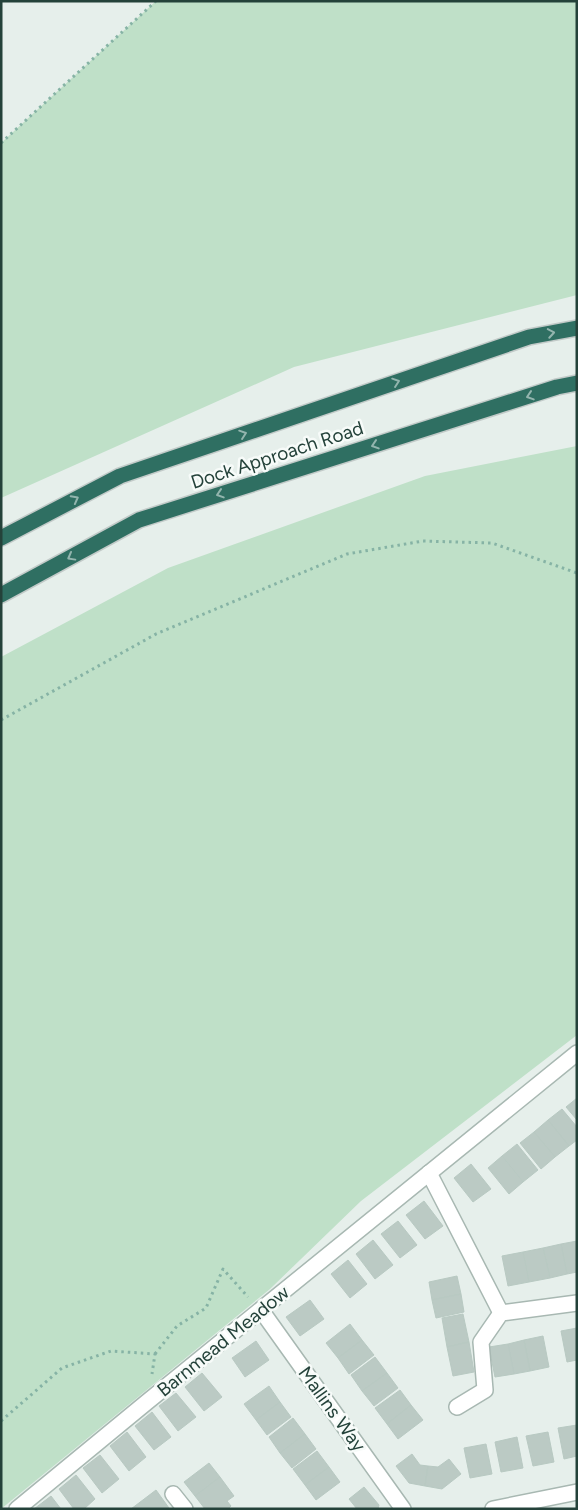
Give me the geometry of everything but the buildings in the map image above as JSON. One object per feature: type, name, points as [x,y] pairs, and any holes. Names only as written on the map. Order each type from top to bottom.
[{"type":"highway","name":"Dock Approach Road","points":[[1,538],[120,476],[529,337],[577,328]]},
{"type":"highway","name":"Dock Approach Road","points":[[1,595],[139,520],[557,387],[577,383]]},
{"type":"street","name":"Barnmead Meadow","points":[[17,1509],[577,1053]]},
{"type":"street","points":[[429,1173],[501,1313]]},
{"type":"street","points":[[457,1406],[485,1390],[480,1342],[501,1313],[577,1304]]},
{"type":"street","name":"Mallins Way","points":[[261,1310],[403,1509]]},
{"type":"street","points":[[494,1509],[541,1504],[577,1492]]},
{"type":"street","points":[[173,1494],[185,1509]]},
{"type":"path","points":[[1,143],[156,1]]},
{"type":"path","points":[[1,720],[156,634],[347,554],[424,541],[492,543],[577,573]]},
{"type":"path","points":[[147,1402],[155,1354],[177,1326],[206,1308],[223,1269],[261,1310]]},
{"type":"path","points":[[1,1421],[62,1368],[111,1351],[155,1354]]},
{"type":"green space","points":[[156,1],[577,1],[577,295],[294,367],[1,498],[1,143]]},
{"type":"green space","points":[[577,446],[577,1035],[361,1201],[270,1289],[1,1509],[1,657],[168,568],[425,476]]}]
